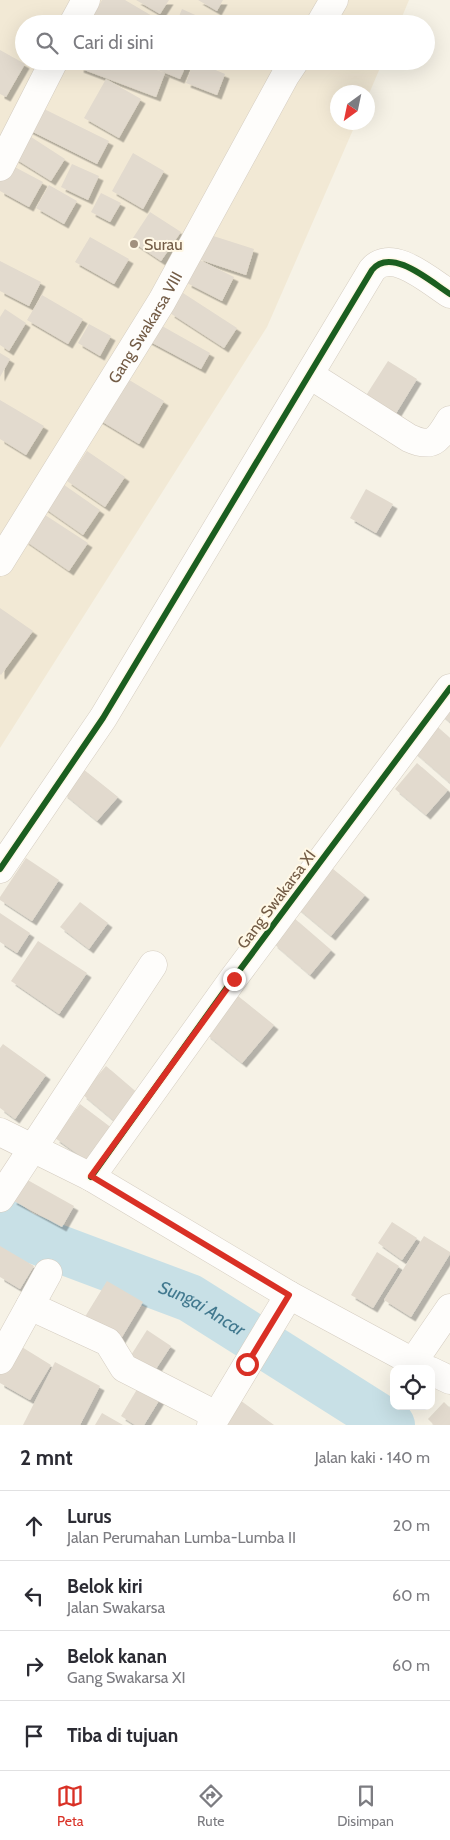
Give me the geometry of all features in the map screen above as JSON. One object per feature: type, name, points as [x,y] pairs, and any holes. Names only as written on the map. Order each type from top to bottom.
[{"type":"street","points":[[78,15],[86,0]]},
{"type":"street","points":[[325,15],[334,0]]},
{"type":"street","points":[[0,167],[49,70]]},
{"type":"street","name":"Gang Swakarsa VIII","points":[[0,562],[162,301],[288,70]]},
{"type":"street","points":[[0,869],[103,718],[377,264],[390,261],[402,263],[450,294]]},
{"type":"street","points":[[310,375],[420,443],[438,440],[450,420]]},
{"type":"street","name":"Gang Swakarsa XI","points":[[91,1176],[234,979],[450,688]]},
{"type":"street","points":[[3,1192],[153,966]]},
{"type":"street","points":[[0,1132],[91,1176],[285,1301],[419,1365]]},
{"type":"street","points":[[0,1360],[48,1273]]},
{"type":"street","points":[[30,1306],[108,1342],[124,1368],[213,1420],[285,1301]]},
{"type":"street","points":[[424,1365],[450,1308]]},
{"type":"street","points":[[435,1373],[450,1380]]},
{"type":"shaded area","points":[[0,0],[409,0],[403,15],[15,15],[15,70],[379,70],[373,85],[330,85],[330,130],[353,130],[267,327],[0,748]]},
{"type":"building","points":[[102,0],[125,0],[150,15],[94,15]]},
{"type":"building","points":[[136,0],[169,0],[160,14]]},
{"type":"building","points":[[198,0],[223,0],[217,11]]},
{"type":"building","points":[[182,9],[195,15],[180,15]]},
{"type":"building","points":[[0,50],[15,58],[15,70],[22,70],[6,97],[0,94]]},
{"type":"building","points":[[84,70],[157,70],[165,73],[156,97]]},
{"type":"building","points":[[158,70],[184,70],[180,79]]},
{"type":"building","points":[[191,70],[215,70],[225,74],[217,95],[186,83]]},
{"type":"building","points":[[106,79],[141,99],[119,138],[84,118]]},
{"type":"building","points":[[36,105],[109,141],[97,164],[25,128]]},
{"type":"building","points":[[28,135],[65,159],[51,181],[14,158]]},
{"type":"building","points":[[133,153],[164,171],[143,209],[112,191]]},
{"type":"building","points":[[9,164],[43,182],[29,207],[0,191],[0,180]]},
{"type":"building","points":[[72,164],[99,176],[88,200],[61,187]]},
{"type":"building","points":[[49,185],[77,201],[64,224],[36,208]]},
{"type":"building","points":[[101,193],[121,203],[110,222],[91,212]]},
{"type":"building","points":[[150,212],[181,232],[161,261],[131,241]]},
{"type":"building","points":[[207,234],[254,249],[246,275],[198,259]]},
{"type":"building","points":[[90,237],[129,259],[114,284],[75,262]]},
{"type":"building","points":[[198,259],[234,277],[222,301],[187,283]]},
{"type":"building","points":[[0,261],[41,282],[29,306],[0,291]]},
{"type":"building","points":[[183,293],[237,328],[224,348],[170,313]]},
{"type":"building","points":[[42,295],[83,319],[68,344],[27,320]]},
{"type":"building","points":[[5,309],[26,323],[9,351],[0,345],[0,317]]},
{"type":"building","points":[[155,322],[210,353],[201,369],[145,339]]},
{"type":"building","points":[[89,324],[111,336],[100,356],[78,343]]},
{"type":"building","points":[[0,353],[10,359],[0,377]]},
{"type":"building","points":[[388,361],[417,379],[395,415],[365,397]]},
{"type":"building","points":[[121,375],[164,401],[139,444],[96,418]]},
{"type":"building","points":[[0,400],[44,426],[26,455],[0,439]]},
{"type":"building","points":[[87,451],[125,477],[105,507],[67,481]]},
{"type":"building","points":[[57,480],[100,510],[83,535],[40,505]]},
{"type":"building","points":[[366,489],[393,504],[376,533],[350,518]]},
{"type":"building","points":[[42,513],[88,543],[69,571],[24,540]]},
{"type":"building","points":[[0,608],[33,631],[1,675],[0,674]]},
{"type":"building","points":[[450,696],[450,722],[438,712]]},
{"type":"building","points":[[433,723],[450,738],[450,783],[411,749]]},
{"type":"building","points":[[417,763],[448,790],[426,815],[395,789]]},
{"type":"building","points":[[83,769],[118,797],[97,821],[63,793]]},
{"type":"building","points":[[26,858],[59,880],[32,921],[0,900],[0,897]]},
{"type":"building","points":[[328,865],[365,895],[331,936],[294,905]]},
{"type":"building","points":[[80,902],[108,923],[89,949],[60,927]]},
{"type":"building","points":[[0,913],[30,933],[17,953],[0,942]]},
{"type":"building","points":[[294,918],[331,950],[310,975],[273,943]]},
{"type":"building","points":[[38,941],[87,973],[59,1014],[11,981]]},
{"type":"building","points":[[238,996],[274,1025],[242,1063],[206,1034]]},
{"type":"building","points":[[3,1044],[46,1075],[15,1119],[0,1108],[0,1048]]},
{"type":"building","points":[[106,1066],[141,1096],[118,1124],[82,1094]]},
{"type":"building","points":[[80,1104],[117,1132],[93,1165],[55,1138]]},
{"type":"building","points":[[24,1178],[74,1206],[62,1227],[12,1200]]},
{"type":"building","points":[[392,1222],[417,1238],[402,1260],[378,1243]]},
{"type":"building","points":[[424,1236],[450,1252],[450,1254],[411,1317],[384,1300]]},
{"type":"building","points":[[0,1246],[34,1266],[20,1289],[0,1277]]},
{"type":"building","points":[[377,1252],[399,1266],[373,1308],[351,1295]]},
{"type":"building","points":[[107,1281],[143,1302],[119,1342],[83,1320]]},
{"type":"building","points":[[147,1330],[171,1346],[150,1378],[126,1363]]},
{"type":"building","points":[[17,1344],[51,1365],[30,1400],[0,1383],[0,1373]]},
{"type":"building","points":[[55,1362],[100,1386],[80,1425],[23,1425]]},
{"type":"building","points":[[139,1386],[160,1399],[144,1425],[135,1425],[121,1416]]},
{"type":"building","points":[[237,1398],[274,1425],[224,1425]]},
{"type":"building","points":[[444,1402],[450,1408],[450,1425],[434,1425],[428,1419]]},
{"type":"building","points":[[102,1413],[123,1425],[95,1425]]},
{"type":"waterway","name":"Sungai Ancar","points":[[0,1219],[22,1235],[190,1298],[391,1425]]},
{"type":"cycle path","points":[[0,869],[103,718],[372,270],[380,264],[390,262],[400,264],[411,268],[450,294]]},
{"type":"cycle path","points":[[91,1177],[233,979],[450,688]]},
{"type":"place","name":"Surau","points":[[134,244]]},
{"type":"route","points":[[234,979],[91,1176],[289,1295],[247,1364]]}]
